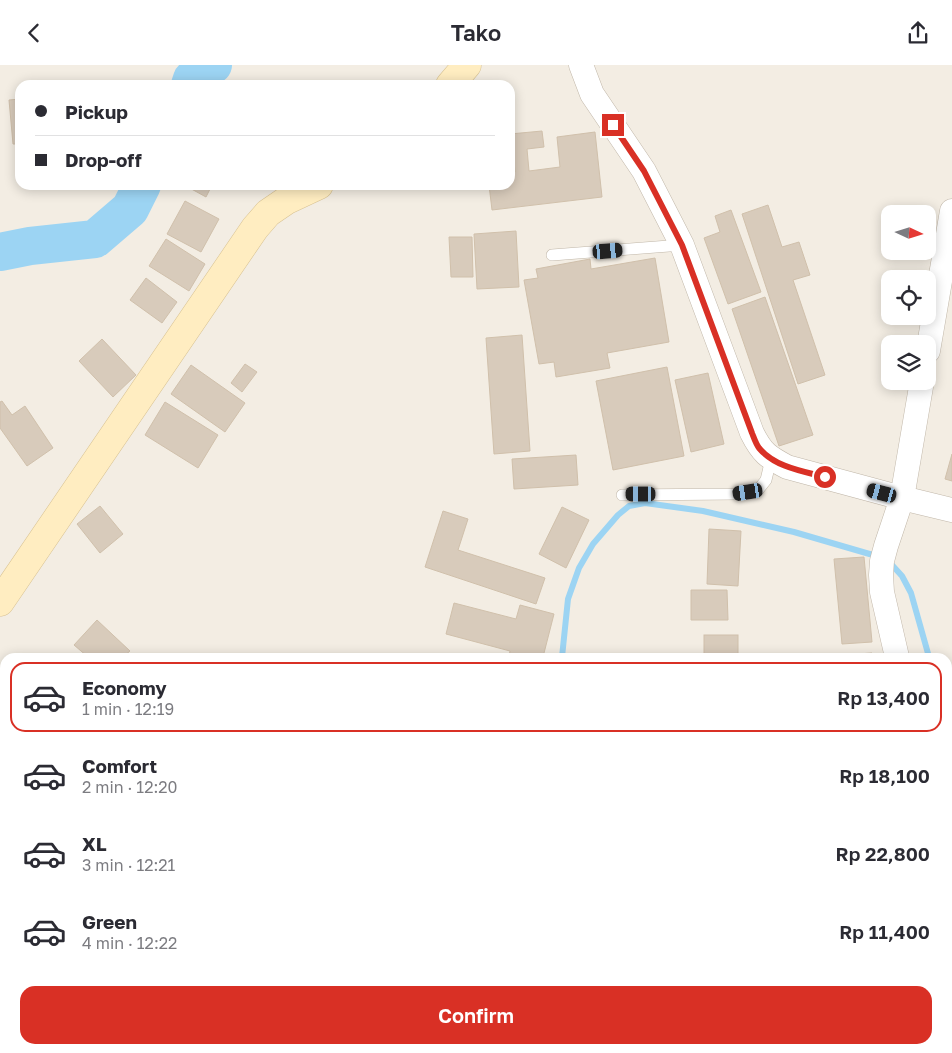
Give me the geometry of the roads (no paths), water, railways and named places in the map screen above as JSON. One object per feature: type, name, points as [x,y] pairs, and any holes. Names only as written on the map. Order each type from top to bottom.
[{"type":"street","points":[[454,80],[467,65]]},
{"type":"street","points":[[581,65],[592,94],[644,171],[682,245],[752,433],[759,447],[771,459],[787,467],[952,510]]},
{"type":"street","points":[[0,602],[254,228],[268,213],[310,190]]},
{"type":"street","points":[[931,335],[952,211]]},
{"type":"street","points":[[896,653],[882,592],[882,561],[902,498],[920,390]]},
{"type":"lane","points":[[552,255],[682,245]]},
{"type":"lane","points":[[622,495],[737,494],[758,490],[766,480],[771,459]]},
{"type":"waterway","points":[[192,80],[213,65]]},
{"type":"waterway","points":[[0,252],[30,246],[95,239],[130,209],[140,190]]},
{"type":"waterway","points":[[562,653],[568,599],[579,568],[593,544],[618,515],[629,506],[645,503],[703,511],[794,532],[873,555]]},
{"type":"waterway","points":[[892,565],[902,576],[911,593],[928,653]]}]
